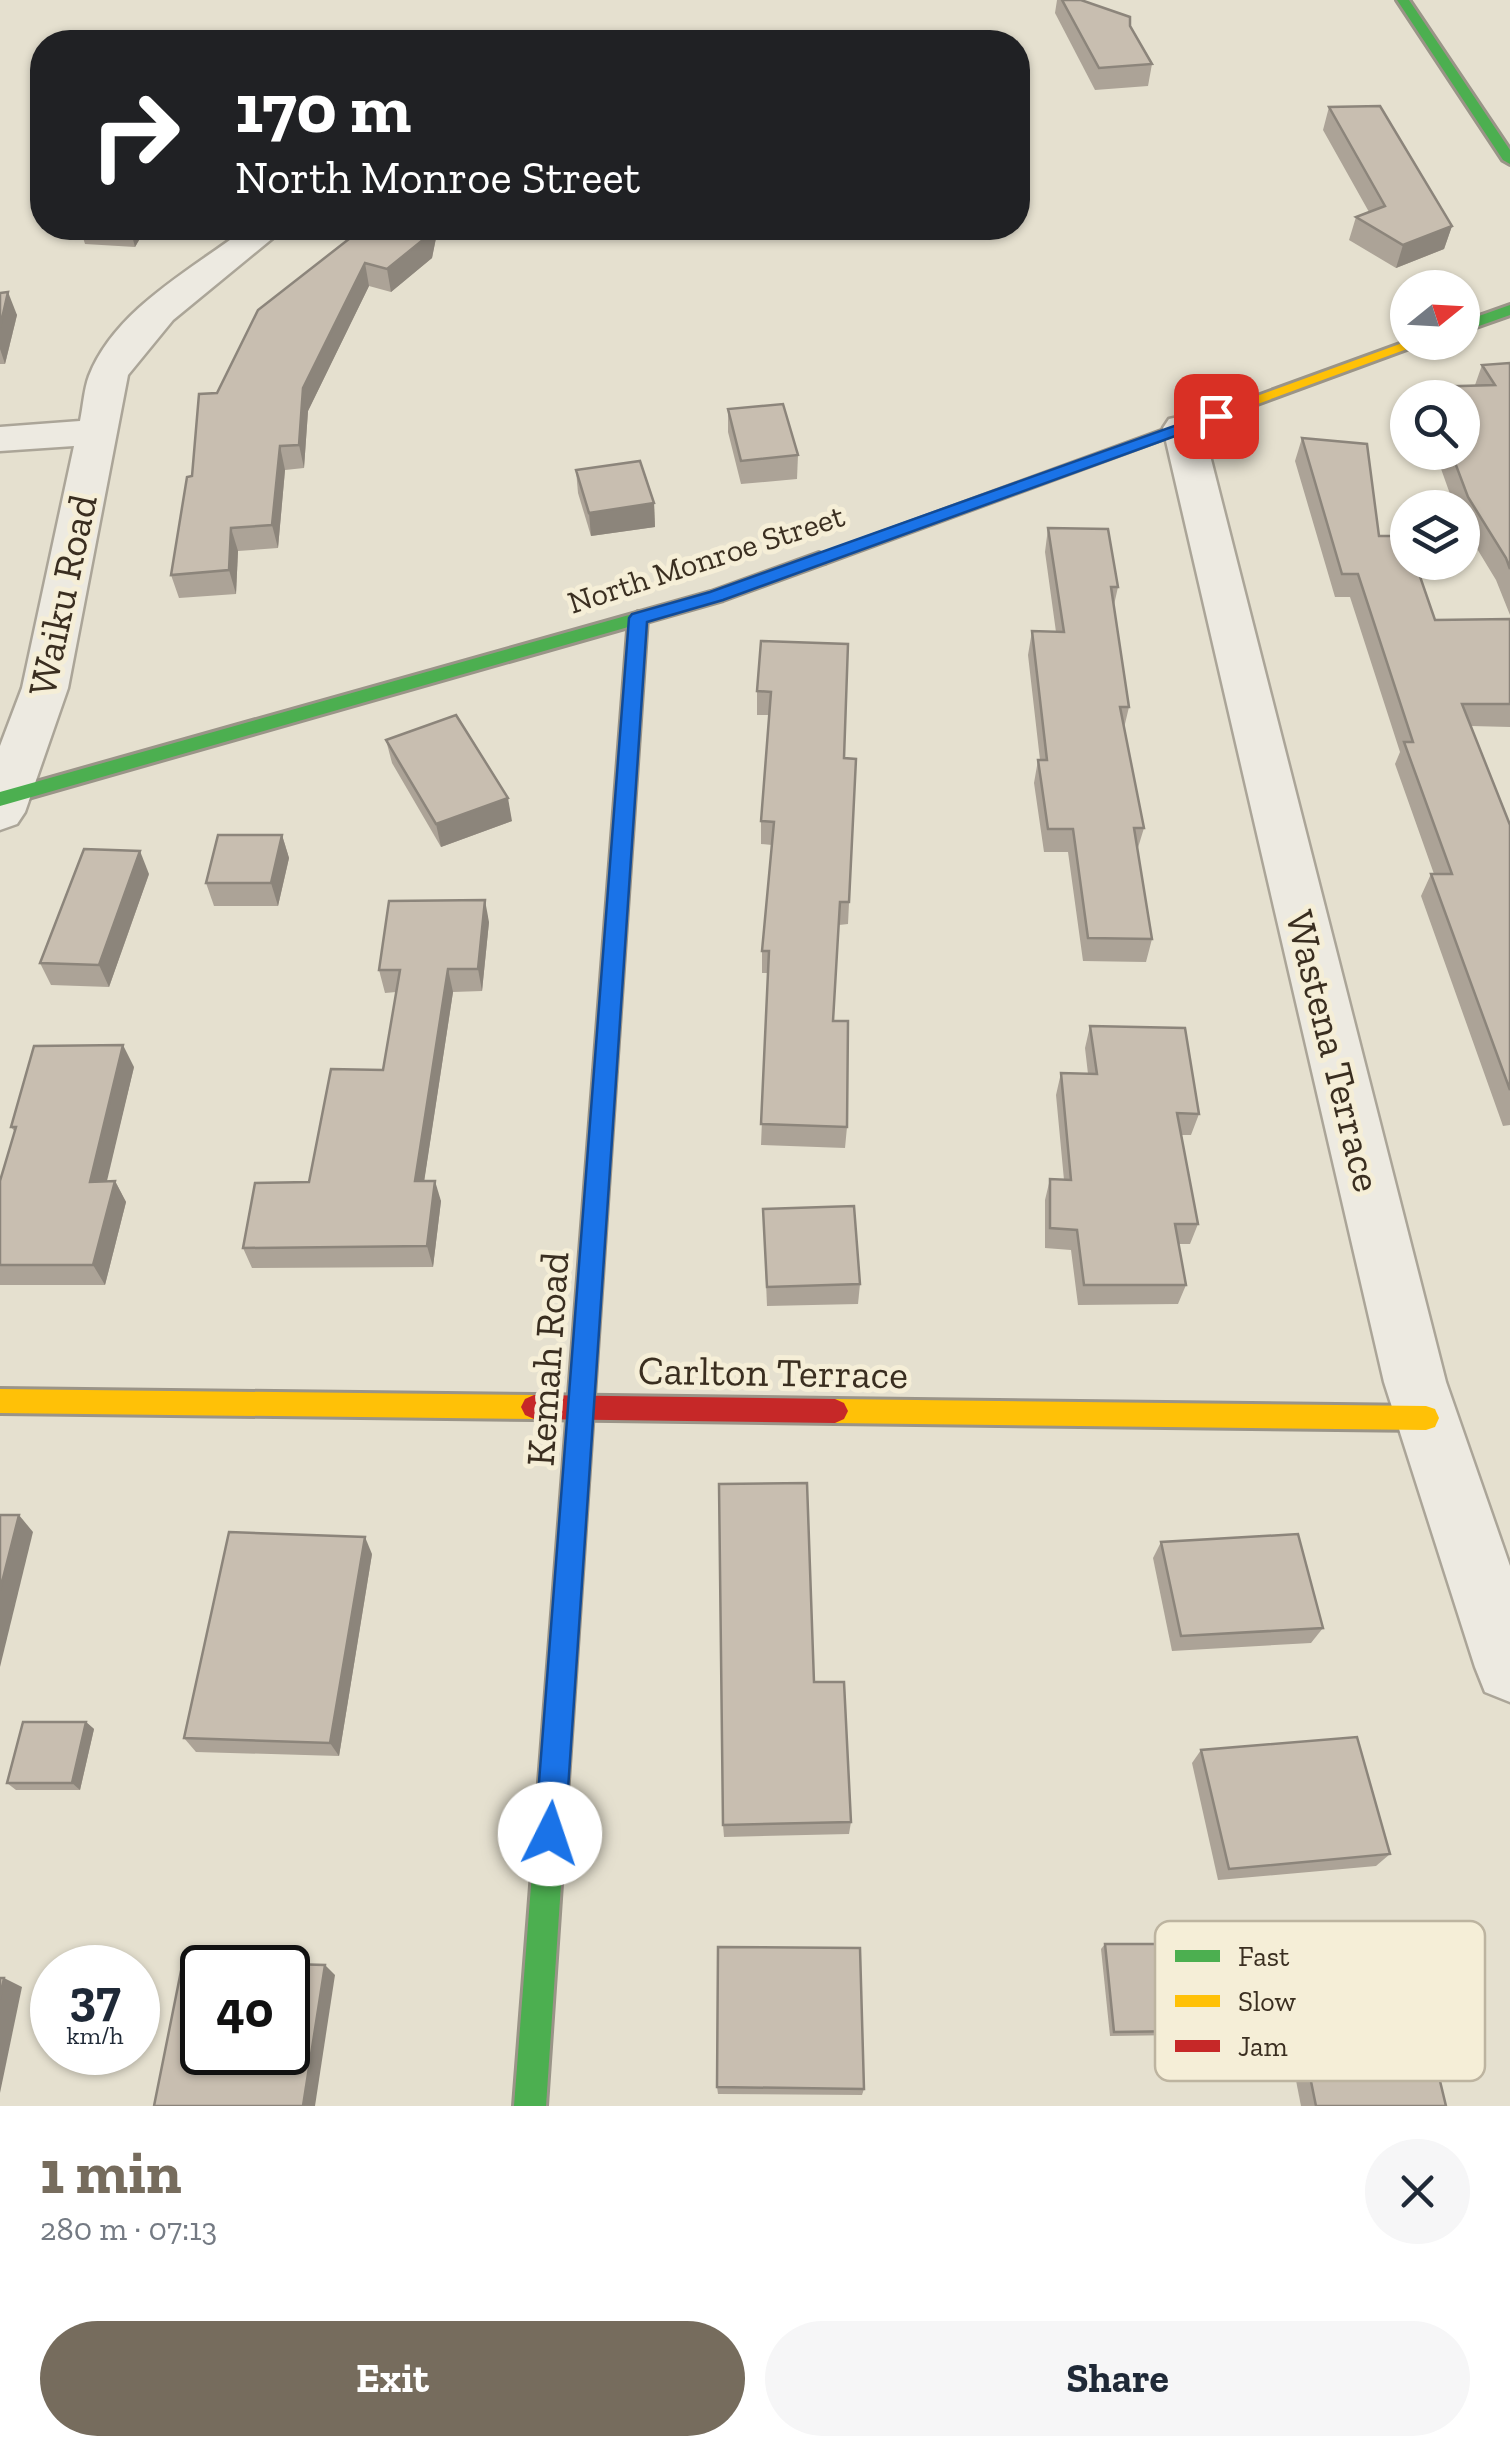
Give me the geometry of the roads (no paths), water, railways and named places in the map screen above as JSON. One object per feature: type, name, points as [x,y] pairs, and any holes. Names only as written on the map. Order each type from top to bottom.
[{"type":"street","points":[[1403,0],[1510,160]]},
{"type":"street","name":"Waiku Road","points":[[2,803],[45,688],[109,375],[124,346],[146,320],[251,240]]},
{"type":"street","points":[[1480,321],[1510,310]]},
{"type":"street","name":"North Monroe Street","points":[[2,803],[717,596],[1390,353]]},
{"type":"street","name":"Wastena Terrace","points":[[1183,428],[1426,1418],[1510,1667]]},
{"type":"street","points":[[0,438],[97,432]]},
{"type":"street","name":"Kemah Road","points":[[530,2106],[638,618]]},
{"type":"street","name":"Carlton Terrace","points":[[0,1400],[1426,1418]]}]
